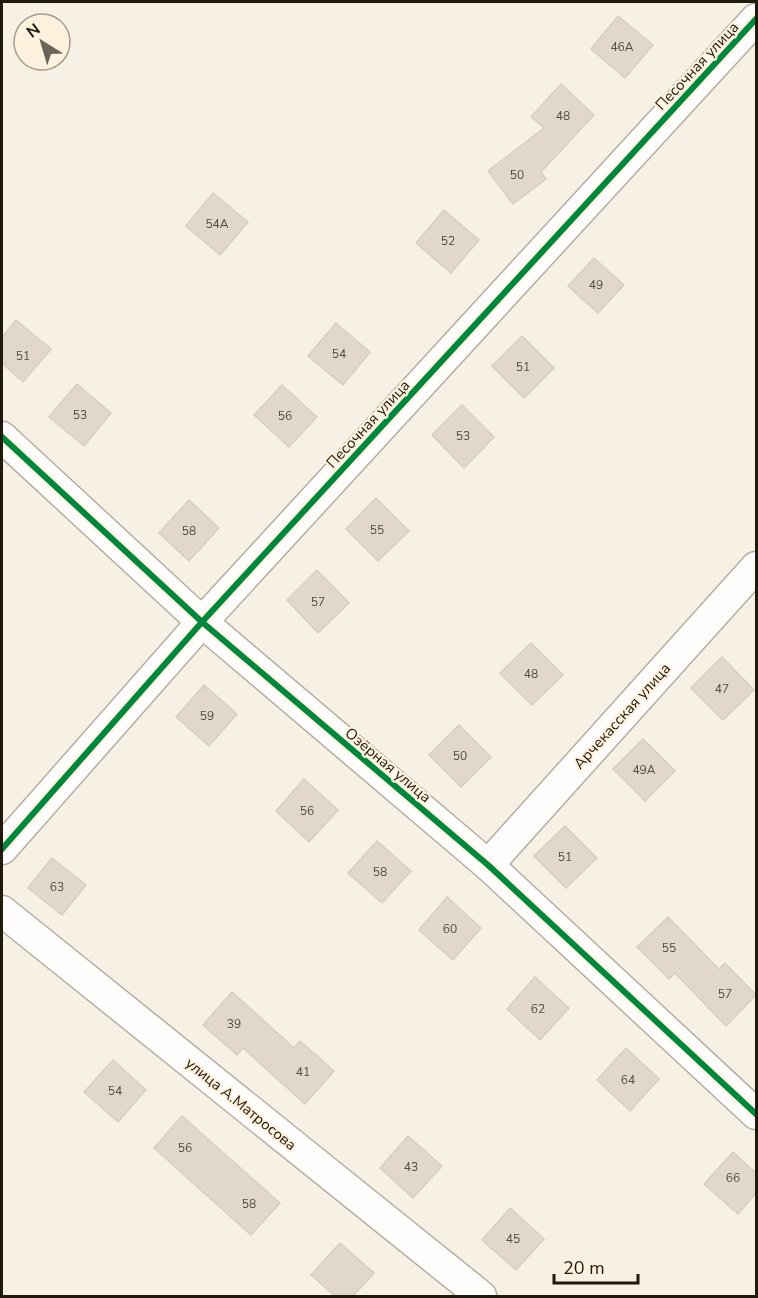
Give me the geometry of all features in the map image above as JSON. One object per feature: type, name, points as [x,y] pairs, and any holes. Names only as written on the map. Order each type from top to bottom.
[{"type":"street","name":"Песочная улица","points":[[2,849],[202,622],[756,20]]},
{"type":"street","name":"Озёрная улица","points":[[2,437],[202,622],[488,865],[756,1114]]},
{"type":"street","name":"Арчекасская улица","points":[[488,865],[756,567]]},
{"type":"street","name":"улица А.Матросова","points":[[2,911],[481,1296]]},
{"type":"building","points":[[618,16],[653,45],[625,78],[591,49]]},
{"type":"building","points":[[561,84],[594,115],[541,172],[546,179],[513,204],[488,171],[544,128],[531,117]]},
{"type":"building","points":[[213,193],[248,222],[220,255],[186,226]]},
{"type":"building","points":[[444,210],[479,240],[451,273],[416,243]]},
{"type":"building","points":[[594,258],[624,285],[598,313],[568,286]]},
{"type":"building","points":[[16,320],[51,349],[23,382],[2,363],[2,337]]},
{"type":"building","points":[[336,323],[370,352],[343,385],[308,356]]},
{"type":"building","points":[[522,336],[554,368],[524,398],[492,366]]},
{"type":"building","points":[[77,384],[111,413],[84,446],[49,417]]},
{"type":"building","points":[[282,385],[317,417],[289,447],[254,415]]},
{"type":"building","points":[[462,405],[494,437],[464,468],[432,435]]},
{"type":"building","points":[[376,498],[409,531],[378,561],[346,529]]},
{"type":"building","points":[[189,500],[219,528],[189,561],[159,533]]},
{"type":"building","points":[[317,570],[349,603],[318,633],[287,600]]},
{"type":"building","points":[[531,643],[563,675],[532,705],[500,673]]},
{"type":"building","points":[[722,657],[754,690],[723,720],[691,688]]},
{"type":"building","points":[[204,685],[237,714],[209,746],[176,717]]},
{"type":"building","points":[[459,725],[491,757],[461,787],[429,755]]},
{"type":"building","points":[[643,739],[675,771],[645,801],[613,769]]},
{"type":"building","points":[[304,779],[338,810],[309,842],[276,811]]},
{"type":"building","points":[[565,826],[597,858],[566,888],[534,856]]},
{"type":"building","points":[[377,841],[411,871],[382,903],[348,873]]},
{"type":"building","points":[[52,858],[86,885],[62,915],[28,888]]},
{"type":"building","points":[[447,897],[481,928],[453,960],[419,930]]},
{"type":"building","points":[[668,917],[719,969],[725,963],[756,995],[726,1026],[675,973],[669,979],[637,947]]},
{"type":"building","points":[[535,977],[569,1008],[540,1040],[507,1009]]},
{"type":"building","points":[[232,992],[294,1048],[300,1041],[334,1071],[305,1104],[243,1048],[237,1055],[203,1025]]},
{"type":"building","points":[[626,1048],[659,1079],[630,1111],[597,1080]]},
{"type":"building","points":[[113,1060],[146,1090],[118,1122],[84,1092]]},
{"type":"building","points":[[182,1116],[280,1203],[251,1235],[154,1148]]},
{"type":"building","points":[[408,1136],[442,1166],[413,1198],[380,1168]]},
{"type":"building","points":[[733,1152],[756,1173],[756,1193],[738,1214],[704,1184]]},
{"type":"building","points":[[510,1208],[544,1239],[516,1270],[482,1240]]},
{"type":"building","points":[[340,1243],[374,1273],[353,1296],[335,1296],[311,1275]]},
{"type":"cycle path","points":[[2,849],[202,622],[756,19]]},
{"type":"cycle path","points":[[2,437],[202,622],[488,865],[756,1114]]}]
